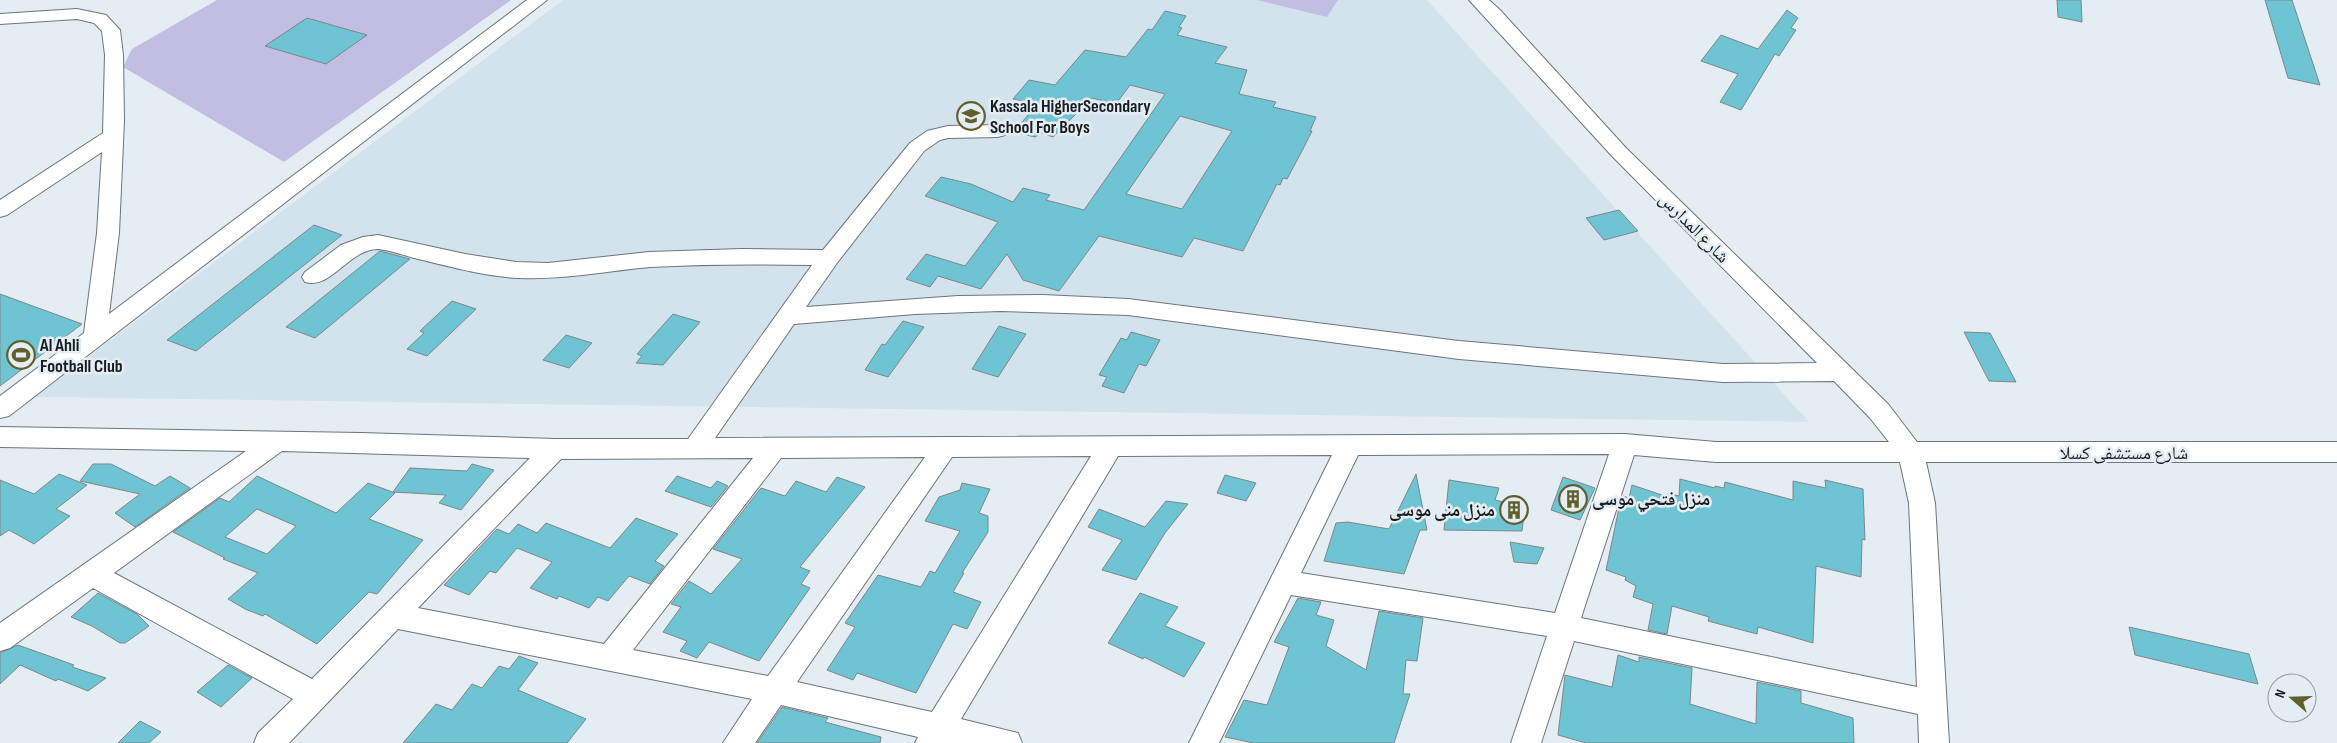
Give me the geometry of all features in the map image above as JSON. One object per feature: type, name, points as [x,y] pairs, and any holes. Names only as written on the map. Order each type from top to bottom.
[{"type":"street","points":[[0,409],[538,0]]},
{"type":"street","name":"شارع المدارس","points":[[1478,0],[1494,14],[1619,152],[1879,410],[1911,453]]},
{"type":"street","points":[[0,19],[77,14],[100,19],[111,30],[114,55],[113,136],[108,233],[95,337]]},
{"type":"street","points":[[694,449],[829,258],[917,147],[934,135],[948,132],[998,131]]},
{"type":"street","points":[[0,210],[113,136]]},
{"type":"street","points":[[313,277],[349,250],[363,244],[378,242],[465,262],[516,270],[548,271],[649,260],[742,256],[829,258]]},
{"type":"street","points":[[788,317],[845,310],[937,304],[1080,304],[1128,307],[1459,350],[1723,373],[1839,372]]},
{"type":"street","name":"شارع مستشفى كسلا","points":[[0,437],[555,449],[1624,444],[1716,452],[2337,452]]},
{"type":"street","points":[[0,639],[276,442]]},
{"type":"street","points":[[1526,743],[1624,444]]},
{"type":"street","points":[[1204,743],[1350,445]]},
{"type":"street","points":[[936,735],[1110,447]]},
{"type":"street","points":[[738,743],[946,448]]},
{"type":"street","points":[[269,743],[395,616],[555,449]]},
{"type":"street","points":[[610,658],[774,449]]},
{"type":"street","points":[[1911,453],[1922,503],[1934,743]]},
{"type":"street","points":[[91,574],[315,696]]},
{"type":"street","points":[[1282,582],[1565,626],[1931,704]]},
{"type":"street","points":[[395,616],[776,691],[936,735],[1007,743]]},
{"type":"shaded area","points":[[217,0],[511,0],[284,162],[123,67],[132,49]]},
{"type":"shaded area","name":"Kassala HigherSecondary School For Boys","points":[[563,0],[1427,0],[1809,422],[35,397]]},
{"type":"shaded area","points":[[1257,0],[1338,0],[1327,17]]},
{"type":"building","points":[[2057,0],[2081,0],[2082,22],[2058,17]]},
{"type":"building","points":[[2265,0],[2292,0],[2320,85],[2288,78]]},
{"type":"building","points":[[1787,10],[1798,18],[1791,28],[1796,30],[1779,56],[1775,54],[1741,110],[1720,102],[1738,74],[1701,61],[1721,35],[1758,49]]},
{"type":"building","points":[[1165,11],[1186,16],[1179,27],[1182,28],[1177,35],[1227,47],[1215,63],[1247,70],[1239,94],[1276,102],[1273,107],[1316,117],[1310,131],[1312,131],[1287,179],[1283,178],[1280,185],[1277,184],[1243,251],[1194,238],[1182,257],[1099,236],[1059,291],[1023,280],[1007,254],[981,289],[938,276],[930,287],[906,279],[926,254],[965,266],[998,222],[925,196],[941,177],[971,184],[1013,202],[1023,188],[1050,195],[1046,200],[1084,210],[1165,94],[1130,85],[1116,104],[1092,98],[1053,137],[1041,133],[1035,137],[1014,132],[1037,104],[1013,99],[1029,80],[1055,85],[1085,50],[1126,57],[1148,29],[1152,30]],"holes":[[[1180,116],[1232,131],[1182,209],[1126,194]]]},
{"type":"building","points":[[307,18],[367,35],[326,64],[265,46]]},
{"type":"building","points":[[1619,210],[1638,231],[1604,240],[1586,218]]},
{"type":"building","points":[[314,225],[342,235],[196,351],[167,340]]},
{"type":"building","points":[[380,251],[410,259],[315,338],[286,327]]},
{"type":"building","name":"Al Ahli Football Club","points":[[0,294],[82,324],[0,386]]},
{"type":"building","points":[[452,301],[476,309],[427,356],[407,349],[424,333],[420,331]]},
{"type":"building","points":[[673,314],[700,322],[663,365],[636,363],[642,356],[637,354]]},
{"type":"building","points":[[903,321],[924,327],[888,377],[865,370],[882,344],[885,345]]},
{"type":"building","points":[[999,326],[1026,334],[998,377],[972,369]]},
{"type":"building","points":[[1131,332],[1160,340],[1146,366],[1139,364],[1124,393],[1102,386],[1107,377],[1099,375],[1121,338],[1127,340]]},
{"type":"building","points":[[1964,332],[1990,333],[2016,382],[1989,381]]},
{"type":"building","points":[[566,335],[592,343],[569,368],[543,360]]},
{"type":"building","points":[[93,464],[111,464],[155,486],[170,476],[190,488],[135,527],[115,513],[140,494],[80,481]]},
{"type":"building","points":[[472,464],[494,470],[461,510],[439,503],[446,495],[393,492],[410,468],[467,471]]},
{"type":"building","points":[[59,474],[87,485],[56,509],[70,516],[34,544],[9,530],[0,536],[0,480],[34,494]]},
{"type":"building","points":[[1416,474],[1427,530],[1420,530],[1404,574],[1324,561],[1336,523],[1348,522],[1389,529]]},
{"type":"building","points":[[1225,475],[1256,483],[1246,501],[1217,493]]},
{"type":"building","points":[[257,476],[336,513],[368,483],[395,493],[369,519],[423,540],[377,594],[369,592],[317,644],[265,614],[263,616],[245,609],[228,599],[258,573],[223,559],[225,558],[173,532],[220,498],[229,502]],"holes":[[[257,509],[296,526],[267,554],[225,537]]]},
{"type":"building","points":[[677,476],[711,488],[717,481],[728,486],[711,507],[665,491]]},
{"type":"building","points":[[837,477],[865,487],[800,567],[810,571],[801,584],[810,588],[759,661],[709,642],[697,658],[680,651],[687,641],[663,632],[681,607],[671,604],[689,581],[711,594],[742,559],[713,549],[761,488],[785,496],[796,481],[826,492]]},
{"type":"building","name":"منزل فتحي موسى","points":[[1563,477],[1595,488],[1580,520],[1551,510]]},
{"type":"building","points":[[1680,479],[1715,488],[1715,486],[1724,488],[1725,482],[1793,500],[1793,481],[1826,488],[1825,480],[1863,489],[1865,540],[1862,539],[1861,577],[1816,566],[1813,643],[1758,627],[1757,634],[1708,621],[1709,617],[1672,606],[1667,634],[1648,630],[1653,604],[1633,597],[1636,586],[1625,580],[1626,577],[1606,570],[1619,508],[1623,496],[1629,498],[1632,485],[1668,497],[1668,493],[1679,496]]},
{"type":"building","points":[[1449,480],[1499,488],[1495,500],[1525,507],[1522,531],[1444,530]]},
{"type":"building","points":[[962,483],[990,489],[979,513],[988,516],[988,532],[962,573],[964,573],[953,592],[981,602],[967,629],[953,624],[916,693],[857,673],[853,680],[827,670],[855,627],[845,623],[878,575],[921,587],[930,571],[935,573],[960,531],[925,521],[939,497],[960,490]]},
{"type":"building","points":[[1166,501],[1188,504],[1165,533],[1136,580],[1102,570],[1122,540],[1088,527],[1099,509],[1145,527]]},
{"type":"building","points":[[636,518],[678,534],[655,561],[664,566],[650,584],[629,576],[608,601],[598,597],[589,608],[559,596],[557,599],[530,588],[552,562],[517,548],[496,573],[490,571],[469,595],[444,585],[497,529],[509,534],[518,524],[537,533],[546,523],[610,548]]},
{"type":"building","points":[[1510,542],[1544,548],[1537,564],[1514,562]]},
{"type":"building","points":[[98,593],[137,614],[149,626],[125,643],[120,643],[92,626],[71,617]]},
{"type":"building","points":[[1140,593],[1178,607],[1165,626],[1205,643],[1184,677],[1144,657],[1143,659],[1108,643]]},
{"type":"building","points":[[1298,598],[1321,602],[1316,615],[1334,620],[1326,646],[1366,670],[1379,611],[1423,618],[1417,661],[1406,660],[1403,694],[1410,694],[1394,743],[1254,743],[1225,737],[1244,700],[1267,705],[1289,647],[1274,642]]},
{"type":"building","points":[[2129,627],[2249,654],[2258,684],[2135,655]]},
{"type":"building","points":[[18,645],[74,665],[72,667],[106,678],[88,691],[58,679],[56,681],[20,665],[0,684],[0,653]]},
{"type":"building","points":[[1618,655],[1639,662],[1639,657],[1692,668],[1690,704],[1756,724],[1757,682],[1801,691],[1801,703],[1853,718],[1854,743],[1586,743],[1558,735],[1565,675],[1612,687]]},
{"type":"building","points":[[519,656],[538,663],[518,690],[586,719],[567,743],[403,743],[436,704],[452,710],[472,684],[482,688],[499,666],[509,669]]},
{"type":"building","points":[[228,665],[252,678],[221,707],[197,692]]},
{"type":"building","points":[[782,707],[828,718],[825,722],[881,737],[880,743],[757,743]]},
{"type":"building","points":[[140,721],[161,732],[149,743],[118,743]]},
{"type":"place","name":"Kassala HigherSecondary School For Boys","points":[[971,116]]},
{"type":"place","name":"Al Ahli Football Club","points":[[21,355]]},
{"type":"place","name":"منزل فتحي موسى","points":[[1573,499]]},
{"type":"place","name":"منزل منى موسى","points":[[1514,510]]}]
